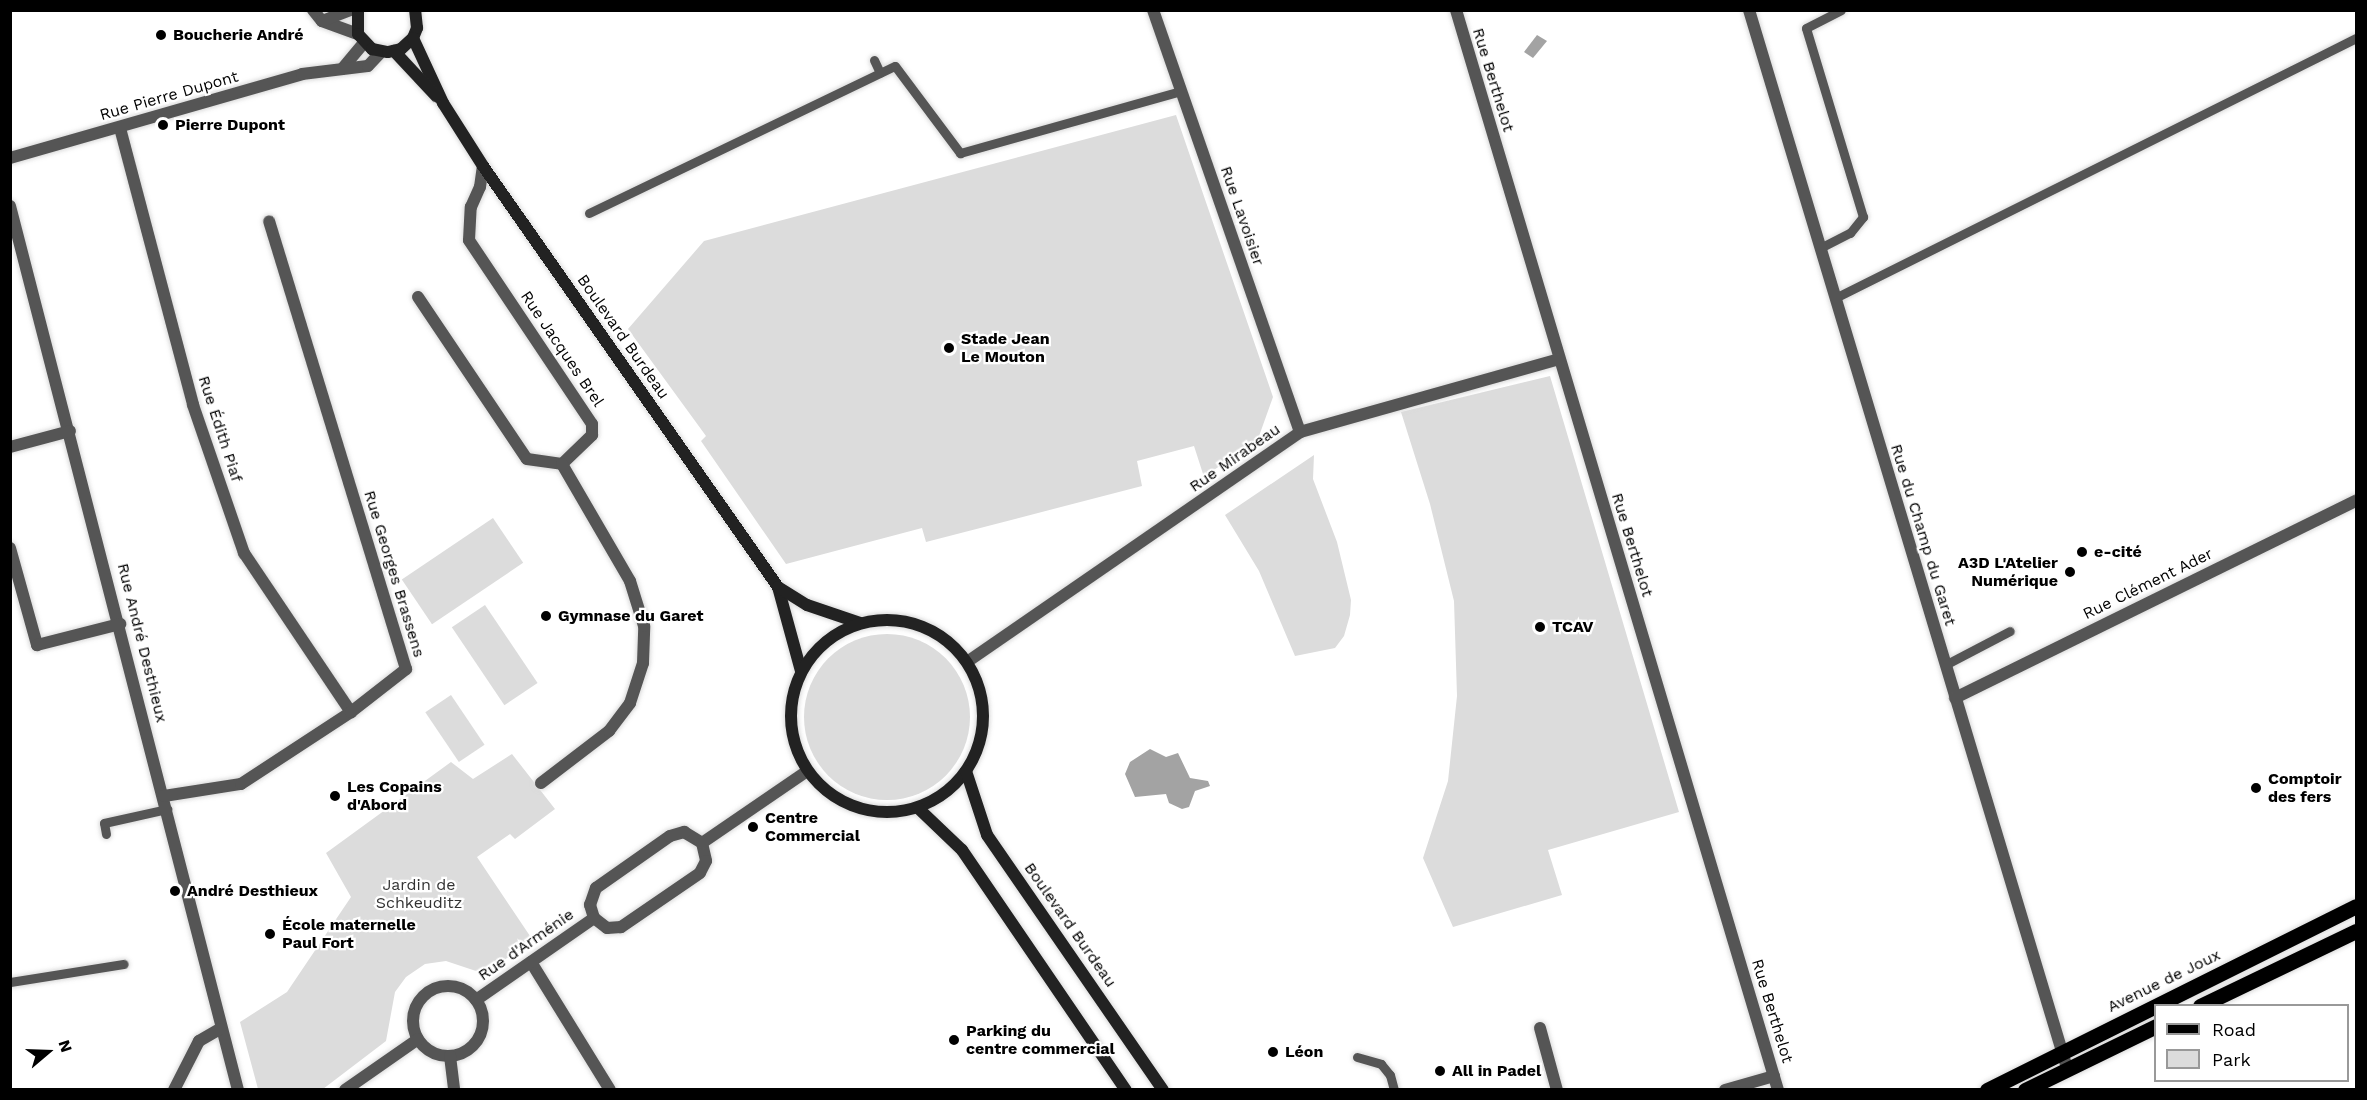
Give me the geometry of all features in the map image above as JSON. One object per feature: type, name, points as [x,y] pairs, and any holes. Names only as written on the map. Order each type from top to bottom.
[{"type":"main road","points":[[358,10],[361,39],[381,52],[394,51],[413,38]]},
{"type":"main road","name":"Boulevard Burdeau","points":[[415,10],[417,28],[413,38],[443,104],[483,166],[778,587],[801,671]]},
{"type":"main road","name":"Boulevard Burdeau","points":[[394,51],[443,104]]},
{"type":"main road","name":"Boulevard Burdeau","points":[[778,587],[807,605],[860,623]]},
{"type":"main road","points":[[890,619],[920,625],[946,640],[967,662],[979,688],[983,717],[979,745],[966,771],[945,793],[918,808],[894,812],[868,811],[838,798],[807,771],[796,747],[791,722],[793,695],[801,671],[816,650],[836,634],[860,623],[890,619]]},
{"type":"main road","name":"Boulevard Burdeau","points":[[966,771],[987,835],[1163,1089]]},
{"type":"main road","points":[[918,808],[962,850],[1126,1089]]},
{"type":"main road","name":"Avenue de Joux","points":[[2158,1004],[2356,906]]},
{"type":"main road","points":[[2202,1004],[2356,931]]},
{"type":"main road","name":"Avenue de Joux","points":[[1988,1089],[2154,1006]]},
{"type":"main road","points":[[2025,1089],[2154,1027]]},
{"type":"street","points":[[313,10],[322,21],[361,39],[351,62],[338,71]]},
{"type":"street","points":[[322,21],[350,10]]},
{"type":"street","name":"Rue Lavoisier","points":[[1153,10],[1300,432]]},
{"type":"street","name":"Rue Berthelot","points":[[1455,10],[1778,1089]]},
{"type":"street","name":"Rue du Champ du Garet","points":[[1749,10],[2067,1068]]},
{"type":"street","name":"Rue Pierre Dupont","points":[[10,158],[302,74],[368,66],[381,52]]},
{"type":"street","name":"Rue Édith Piaf","points":[[120,128],[193,405],[244,553],[351,712]]},
{"type":"street","name":"Rue Jacques Brel","points":[[483,166],[480,187],[471,207],[469,240],[592,423],[592,435],[562,464]]},
{"type":"street","name":"Rue André Desthieux","points":[[10,206],[164,796],[220,1029],[238,1089]]},
{"type":"street","name":"Rue Georges Brassens","points":[[164,796],[241,784],[351,712],[406,669],[269,221]]},
{"type":"street","points":[[418,297],[527,459],[562,464],[630,581],[644,626],[643,663],[630,703],[609,730],[541,783]]},
{"type":"street","name":"Rue Mirabeau","points":[[967,662],[1300,432],[1559,358]]},
{"type":"street","points":[[10,447],[70,431]]},
{"type":"street","name":"Rue Clément Ader","points":[[1955,698],[2356,501]]},
{"type":"street","points":[[10,548],[36,645],[120,624]]},
{"type":"street","points":[[702,843],[807,771]]},
{"type":"street","points":[[684,832],[702,843],[706,861],[691,879],[621,927],[607,928],[594,918],[590,905],[596,888],[670,836],[684,832]]},
{"type":"street","name":"Rue d'Arménie","points":[[476,1000],[594,918]]},
{"type":"street","points":[[531,962],[610,1089]]},
{"type":"street","points":[[445,985],[462,989],[476,1000],[483,1020],[477,1040],[460,1054],[450,1056],[431,1052],[418,1039],[413,1016],[423,995],[445,985]]},
{"type":"street","points":[[1540,1028],[1557,1089]]},
{"type":"street","points":[[174,1089],[199,1041],[220,1029]]},
{"type":"street","points":[[345,1089],[418,1039]]},
{"type":"street","points":[[450,1056],[454,1089]]},
{"type":"street","points":[[1725,1089],[1774,1076]]},
{"type":"lane","points":[[1820,248],[1850,233],[1863,217],[1806,28],[1841,10]]},
{"type":"lane","points":[[1835,298],[2356,38]]},
{"type":"lane","points":[[874,60],[880,73]]},
{"type":"lane","points":[[589,213],[895,66],[960,153],[1181,91]]},
{"type":"lane","points":[[1945,665],[2010,631]]},
{"type":"lane","points":[[106,834],[104,823],[167,809]]},
{"type":"lane","points":[[10,981],[124,964]]},
{"type":"lane","points":[[1357,1057],[1381,1064],[1390,1075],[1394,1089]]},
{"type":"green space","name":"Stade Jean Le Mouton","points":[[1176,115],[1273,397],[1258,439],[1204,477],[1194,446],[1137,461],[1142,486],[926,542],[922,528],[786,564],[701,441],[706,436],[628,329],[704,241]]},
{"type":"green space","name":"TCAV","points":[[1550,376],[1679,812],[1548,850],[1562,895],[1453,927],[1423,858],[1448,781],[1457,696],[1454,601],[1430,504],[1401,412]]},
{"type":"green space","points":[[1314,455],[1313,479],[1337,542],[1351,600],[1350,615],[1344,636],[1335,648],[1295,656],[1259,571],[1225,515]]},
{"type":"green space","points":[[493,518],[523,563],[432,624],[402,580]]},
{"type":"green space","points":[[485,605],[538,683],[504,705],[452,627]]},
{"type":"green space","points":[[887,634],[903,635],[919,640],[946,658],[964,685],[969,701],[969,733],[964,749],[946,776],[919,794],[903,799],[887,800],[871,799],[855,794],[828,776],[810,749],[805,733],[804,717],[805,701],[810,685],[828,658],[855,640],[871,635]]},
{"type":"green space","points":[[451,695],[485,745],[459,762],[425,712]]},
{"type":"green space","name":"Jardin de Schkeuditz","points":[[512,754],[555,809],[515,839],[510,834],[477,857],[530,936],[517,952],[482,973],[446,961],[425,964],[406,977],[395,992],[386,1041],[323,1089],[258,1089],[240,1022],[287,992],[351,897],[326,853],[451,762],[473,779]]},
{"type":"shaded area","points":[[1537,35],[1547,41],[1533,58],[1524,52]]},
{"type":"shaded area","points":[[1150,749],[1166,757],[1178,753],[1190,778],[1208,781],[1210,786],[1195,791],[1189,807],[1182,809],[1169,803],[1166,794],[1135,797],[1125,774],[1130,762]]},
{"type":"place","name":"Boucherie André","points":[[161,35]]},
{"type":"place","name":"Pierre Dupont","points":[[163,125]]},
{"type":"place","name":"Stade Jean Le Mouton","points":[[949,348]]},
{"type":"place","name":"e-cité","points":[[2082,552]]},
{"type":"place","name":"A3D L'Atelier Numérique","points":[[2070,572]]},
{"type":"place","name":"Gymnase du Garet","points":[[546,616]]},
{"type":"place","name":"TCAV","points":[[1540,627]]},
{"type":"place","name":"Comptoir des fers","points":[[2256,788]]},
{"type":"place","name":"Les Copains d'Abord","points":[[335,796]]},
{"type":"place","name":"Centre Commercial","points":[[753,827]]},
{"type":"place","name":"André Desthieux","points":[[175,891]]},
{"type":"place","name":"École maternelle Paul Fort","points":[[270,934]]},
{"type":"place","name":"Parking du centre commercial","points":[[954,1040]]},
{"type":"place","name":"Léon","points":[[1273,1052]]},
{"type":"place","name":"All in Padel","points":[[1440,1071]]}]
